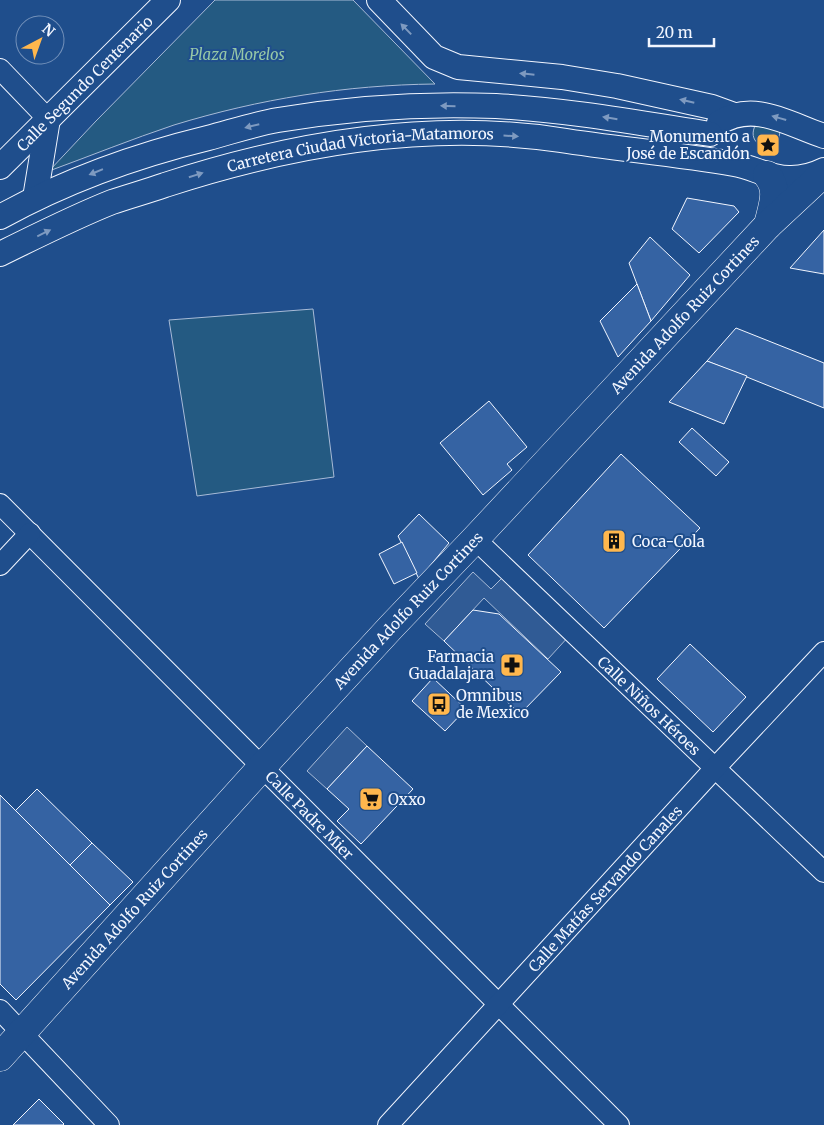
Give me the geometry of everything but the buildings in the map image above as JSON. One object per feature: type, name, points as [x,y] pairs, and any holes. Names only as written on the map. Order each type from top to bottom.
[{"type":"main road","name":"Avenida Adolfo Ruiz Cortines","points":[[0,1057],[392,626],[768,225],[824,171]]},
{"type":"main road","points":[[767,175],[773,182],[775,196],[768,225]]},
{"type":"street","name":"Calle Segundo Centenario","points":[[0,166],[168,0]]},
{"type":"street","points":[[379,0],[434,57],[458,66],[562,77],[617,86],[712,107],[734,115]]},
{"type":"street","points":[[0,69],[48,120],[35,198]]},
{"type":"street","name":"Carretera Ciudad Victoria-Matamoros","points":[[0,217],[35,198],[110,166],[177,146],[276,120],[346,111],[423,105],[496,106],[578,113],[710,134],[716,147],[736,164]]},
{"type":"street","points":[[710,134],[719,123],[734,115],[749,113],[782,119],[819,137]]},
{"type":"street","points":[[276,120],[285,152]]},
{"type":"street","name":"Carretera Ciudad Victoria-Matamoros","points":[[0,254],[113,202],[210,170],[285,152],[355,140],[411,135],[476,134],[538,137],[614,149],[736,164],[767,175],[784,178],[802,178],[824,171]]},
{"type":"street","name":"Calle Padre Mier","points":[[0,504],[619,1125]]},
{"type":"street","points":[[0,565],[30,533]]},
{"type":"street","name":"Calle Niños Héroes","points":[[475,539],[824,872]]},
{"type":"street","name":"Calle Matías Servando Canales","points":[[388,1125],[824,652]]},
{"type":"street","points":[[0,1010],[109,1125]]},
{"type":"green space","name":"Plaza Morelos","points":[[215,0],[353,0],[435,84],[369,87],[303,95],[238,108],[174,125],[49,171],[96,121]]},
{"type":"green space","points":[[756,124],[779,127],[778,141],[767,146],[758,143],[753,136]]},
{"type":"green space","points":[[313,309],[334,477],[197,496],[169,320]]},
{"type":"shaded area","points":[[473,572],[491,589],[506,574],[570,635],[548,659],[484,598],[444,641],[425,624]]},
{"type":"shaded area","points":[[347,727],[367,746],[327,789],[307,771]]},
{"type":"place","name":"Monumento a José de Escandón","points":[[768,145]]},
{"type":"place","name":"Coca-Cola","points":[[614,541]]},
{"type":"place","name":"Farmacia Guadalajara","points":[[512,665]]},
{"type":"place","name":"Omnibus de Mexico","points":[[439,704]]},
{"type":"place","name":"Oxxo","points":[[371,799]]}]
